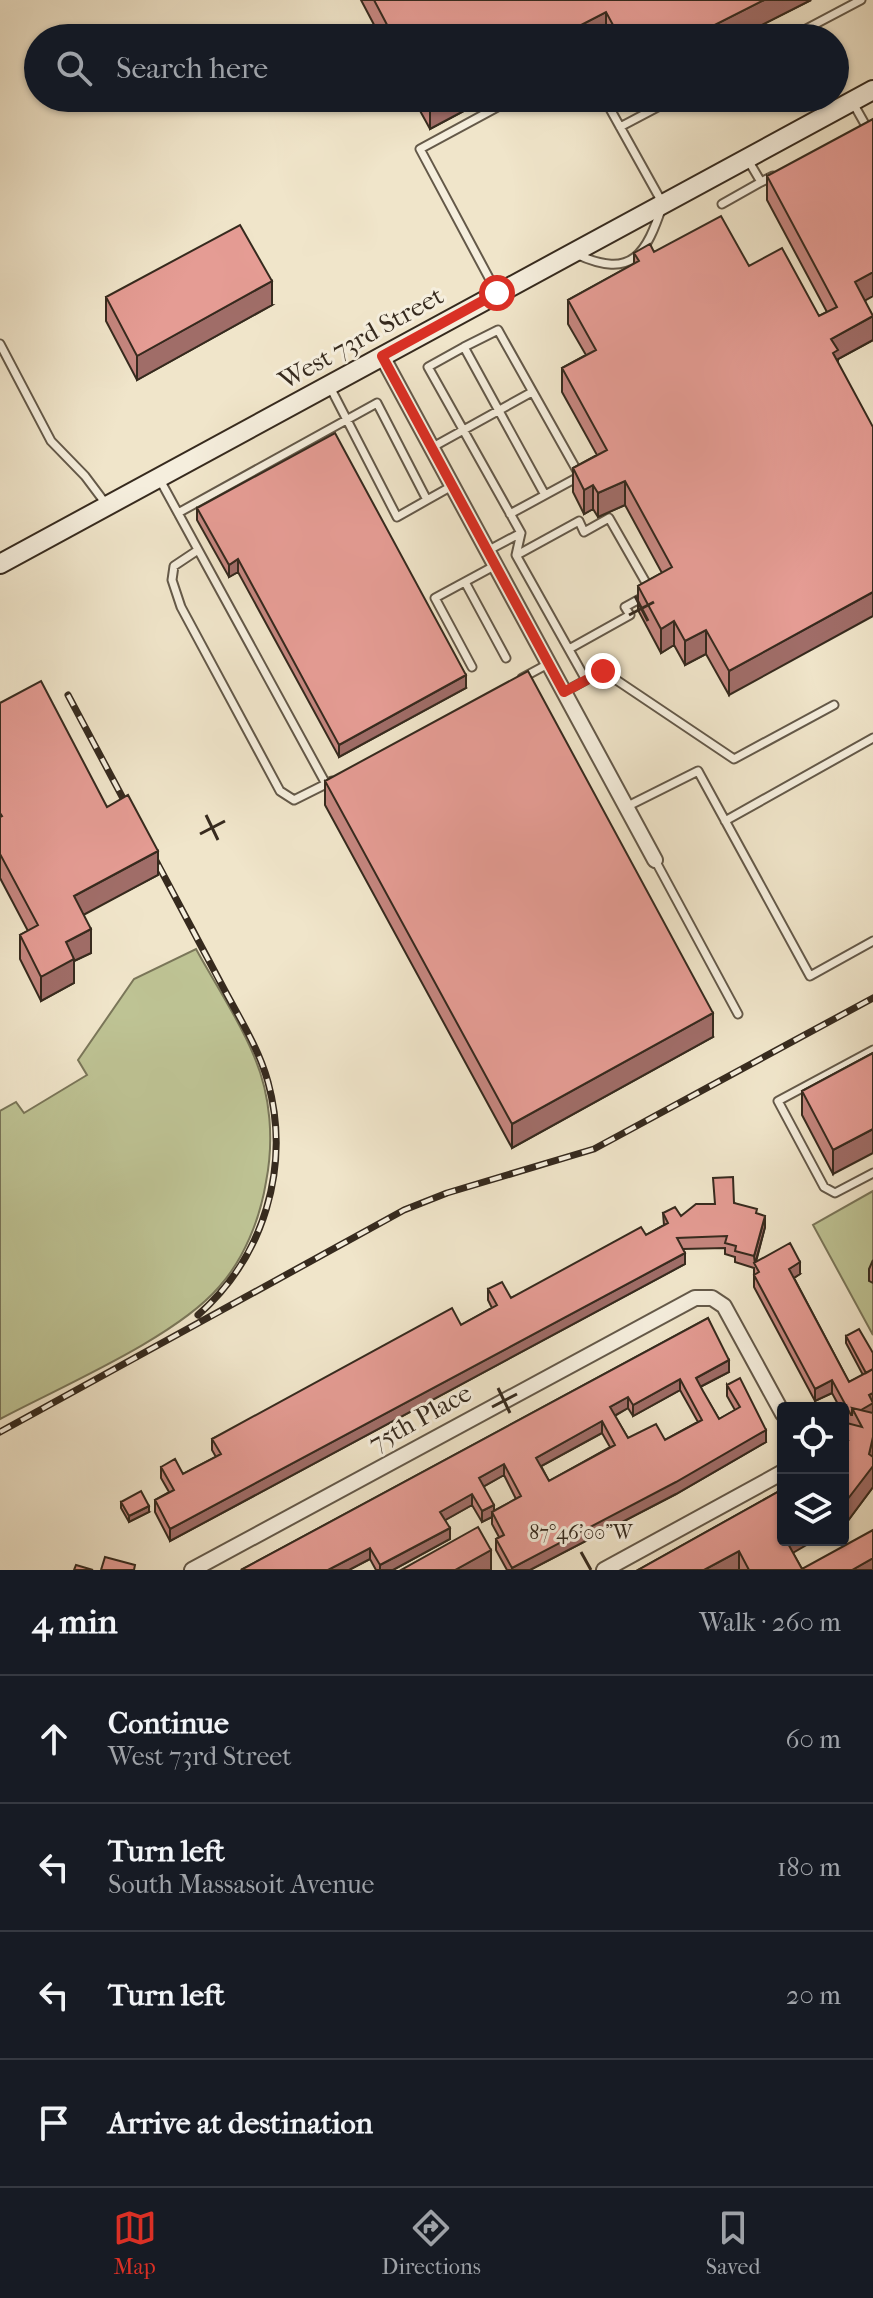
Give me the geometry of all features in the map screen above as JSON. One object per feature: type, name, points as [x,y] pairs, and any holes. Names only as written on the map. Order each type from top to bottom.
[{"type":"street","name":"West 73rd Street","points":[[849,103],[873,90]]},
{"type":"street","name":"West 73rd Street","points":[[0,564],[832,112]]},
{"type":"street","points":[[382,356],[655,860]]},
{"type":"street","name":"75th Place","points":[[192,1570],[685,1302],[704,1298],[717,1301],[731,1315],[777,1403]]},
{"type":"street","points":[[604,1570],[779,1474]]},
{"type":"lane","points":[[816,24],[861,0]]},
{"type":"lane","points":[[852,101],[870,124],[853,133]]},
{"type":"lane","points":[[488,112],[420,149],[497,293]]},
{"type":"lane","points":[[572,253],[600,264],[628,263],[647,247],[663,204],[612,112]]},
{"type":"lane","points":[[620,127],[648,112]]},
{"type":"lane","points":[[747,158],[761,182]]},
{"type":"lane","points":[[722,204],[787,168]]},
{"type":"lane","points":[[510,514],[580,476],[498,330],[428,367],[464,430],[510,514],[521,533],[516,555],[586,680]]},
{"type":"lane","points":[[0,344],[51,441],[85,476],[107,506]]},
{"type":"lane","points":[[464,347],[545,495]]},
{"type":"lane","points":[[329,385],[397,517],[452,486]]},
{"type":"lane","points":[[431,448],[532,392]]},
{"type":"lane","points":[[178,513],[377,403],[427,500]]},
{"type":"lane","points":[[159,478],[326,784]]},
{"type":"lane","points":[[516,555],[579,521],[584,532],[609,518],[627,549],[651,592],[625,607],[630,615],[569,649]]},
{"type":"lane","points":[[487,551],[521,533]]},
{"type":"lane","points":[[198,550],[174,566],[172,580],[181,607],[280,791],[294,800],[340,776]]},
{"type":"lane","points":[[472,667],[435,598],[496,565]]},
{"type":"lane","points":[[465,582],[506,658]]},
{"type":"lane","points":[[507,686],[548,664]]},
{"type":"lane","points":[[564,692],[603,671],[734,759],[834,705]]},
{"type":"lane","points":[[725,821],[873,738]]},
{"type":"lane","points":[[626,807],[698,771],[810,976],[873,941]]},
{"type":"lane","points":[[655,860],[738,1014]]},
{"type":"lane","points":[[873,1050],[778,1101],[824,1187],[835,1193],[873,1173]]},
{"type":"green space","points":[[196,949],[248,1042],[260,1071],[267,1103],[270,1135],[268,1166],[260,1210],[250,1238],[228,1276],[200,1306],[116,1360],[0,1419],[0,1111],[16,1102],[24,1113],[87,1075],[78,1060],[134,979]]},
{"type":"green space","points":[[873,1191],[873,1335],[813,1225]]},
{"type":"building","points":[[374,0],[764,0],[717,24],[612,24],[606,12],[583,24],[387,24]]},
{"type":"building","points":[[873,119],[873,272],[855,282],[873,316],[831,339],[838,350],[833,353],[873,427],[873,592],[729,671],[706,630],[685,641],[674,621],[661,629],[638,586],[672,567],[625,481],[598,493],[593,485],[584,490],[573,468],[607,450],[562,368],[596,350],[568,300],[639,261],[634,253],[650,244],[654,252],[721,216],[749,266],[782,248],[819,316],[837,307],[767,176]]},
{"type":"building","points":[[240,225],[272,281],[137,356],[106,297]]},
{"type":"building","points":[[335,433],[466,675],[339,745],[238,559],[229,565],[197,508]]},
{"type":"building","points":[[528,671],[713,1013],[512,1124],[325,781]]},
{"type":"building","points":[[41,681],[107,807],[128,795],[158,851],[74,896],[91,929],[66,942],[74,959],[41,977],[20,935],[38,925],[0,854],[0,703]]},
{"type":"building","points":[[873,1053],[873,1129],[833,1150],[802,1091]]},
{"type":"building","points":[[733,1177],[734,1203],[757,1209],[756,1213],[765,1216],[754,1256],[735,1251],[736,1246],[725,1243],[727,1236],[677,1238],[685,1253],[170,1529],[155,1500],[174,1490],[161,1467],[175,1459],[183,1474],[221,1454],[212,1439],[452,1308],[461,1325],[497,1305],[488,1289],[502,1282],[511,1298],[641,1227],[646,1235],[668,1223],[663,1213],[675,1207],[681,1216],[696,1204],[715,1204],[713,1178]]},
{"type":"building","points":[[790,1243],[800,1262],[789,1269],[849,1382],[873,1369],[873,1393],[869,1395],[873,1403],[861,1410],[852,1408],[851,1415],[849,1402],[844,1402],[832,1380],[815,1389],[754,1275],[759,1272],[754,1263]]},
{"type":"building","points":[[708,1318],[729,1360],[696,1378],[719,1419],[740,1407],[727,1385],[740,1378],[766,1430],[676,1482],[512,1568],[496,1539],[504,1535],[492,1512],[521,1496],[504,1464],[479,1478],[494,1505],[482,1511],[472,1494],[440,1512],[450,1528],[380,1565],[370,1548],[328,1570],[241,1570]],"holes":[[[680,1379],[702,1420],[665,1440],[656,1424],[628,1438],[610,1407],[628,1397],[633,1405]],[[602,1421],[615,1445],[549,1481],[536,1458]]]},
{"type":"building","points":[[859,1329],[873,1353],[873,1369],[866,1373],[846,1336]]},
{"type":"building","points":[[852,1408],[873,1413],[869,1454],[873,1457],[873,1466],[849,1497],[849,1424],[862,1427]]},
{"type":"building","points":[[141,1491],[149,1506],[129,1516],[121,1502]]},
{"type":"building","points":[[777,1492],[777,1546],[789,1546],[802,1569],[849,1546],[873,1530],[873,1558],[852,1570],[749,1570],[739,1551],[704,1570],[638,1570]]},
{"type":"building","points":[[478,1527],[491,1550],[455,1570],[401,1570]]},
{"type":"building","points":[[105,1557],[135,1565],[134,1570],[101,1570]]},
{"type":"building","points":[[76,1565],[93,1570],[74,1570]]},
{"type":"railway","points":[[68,695],[134,819]]},
{"type":"railway","points":[[147,844],[254,1046],[268,1082],[274,1114],[276,1146],[266,1209],[240,1266],[221,1292],[198,1315]]},
{"type":"railway","points":[[0,1432],[404,1210],[447,1193],[594,1149],[873,998]]},
{"type":"route","points":[[497,293],[382,356],[564,692],[603,671]]}]
